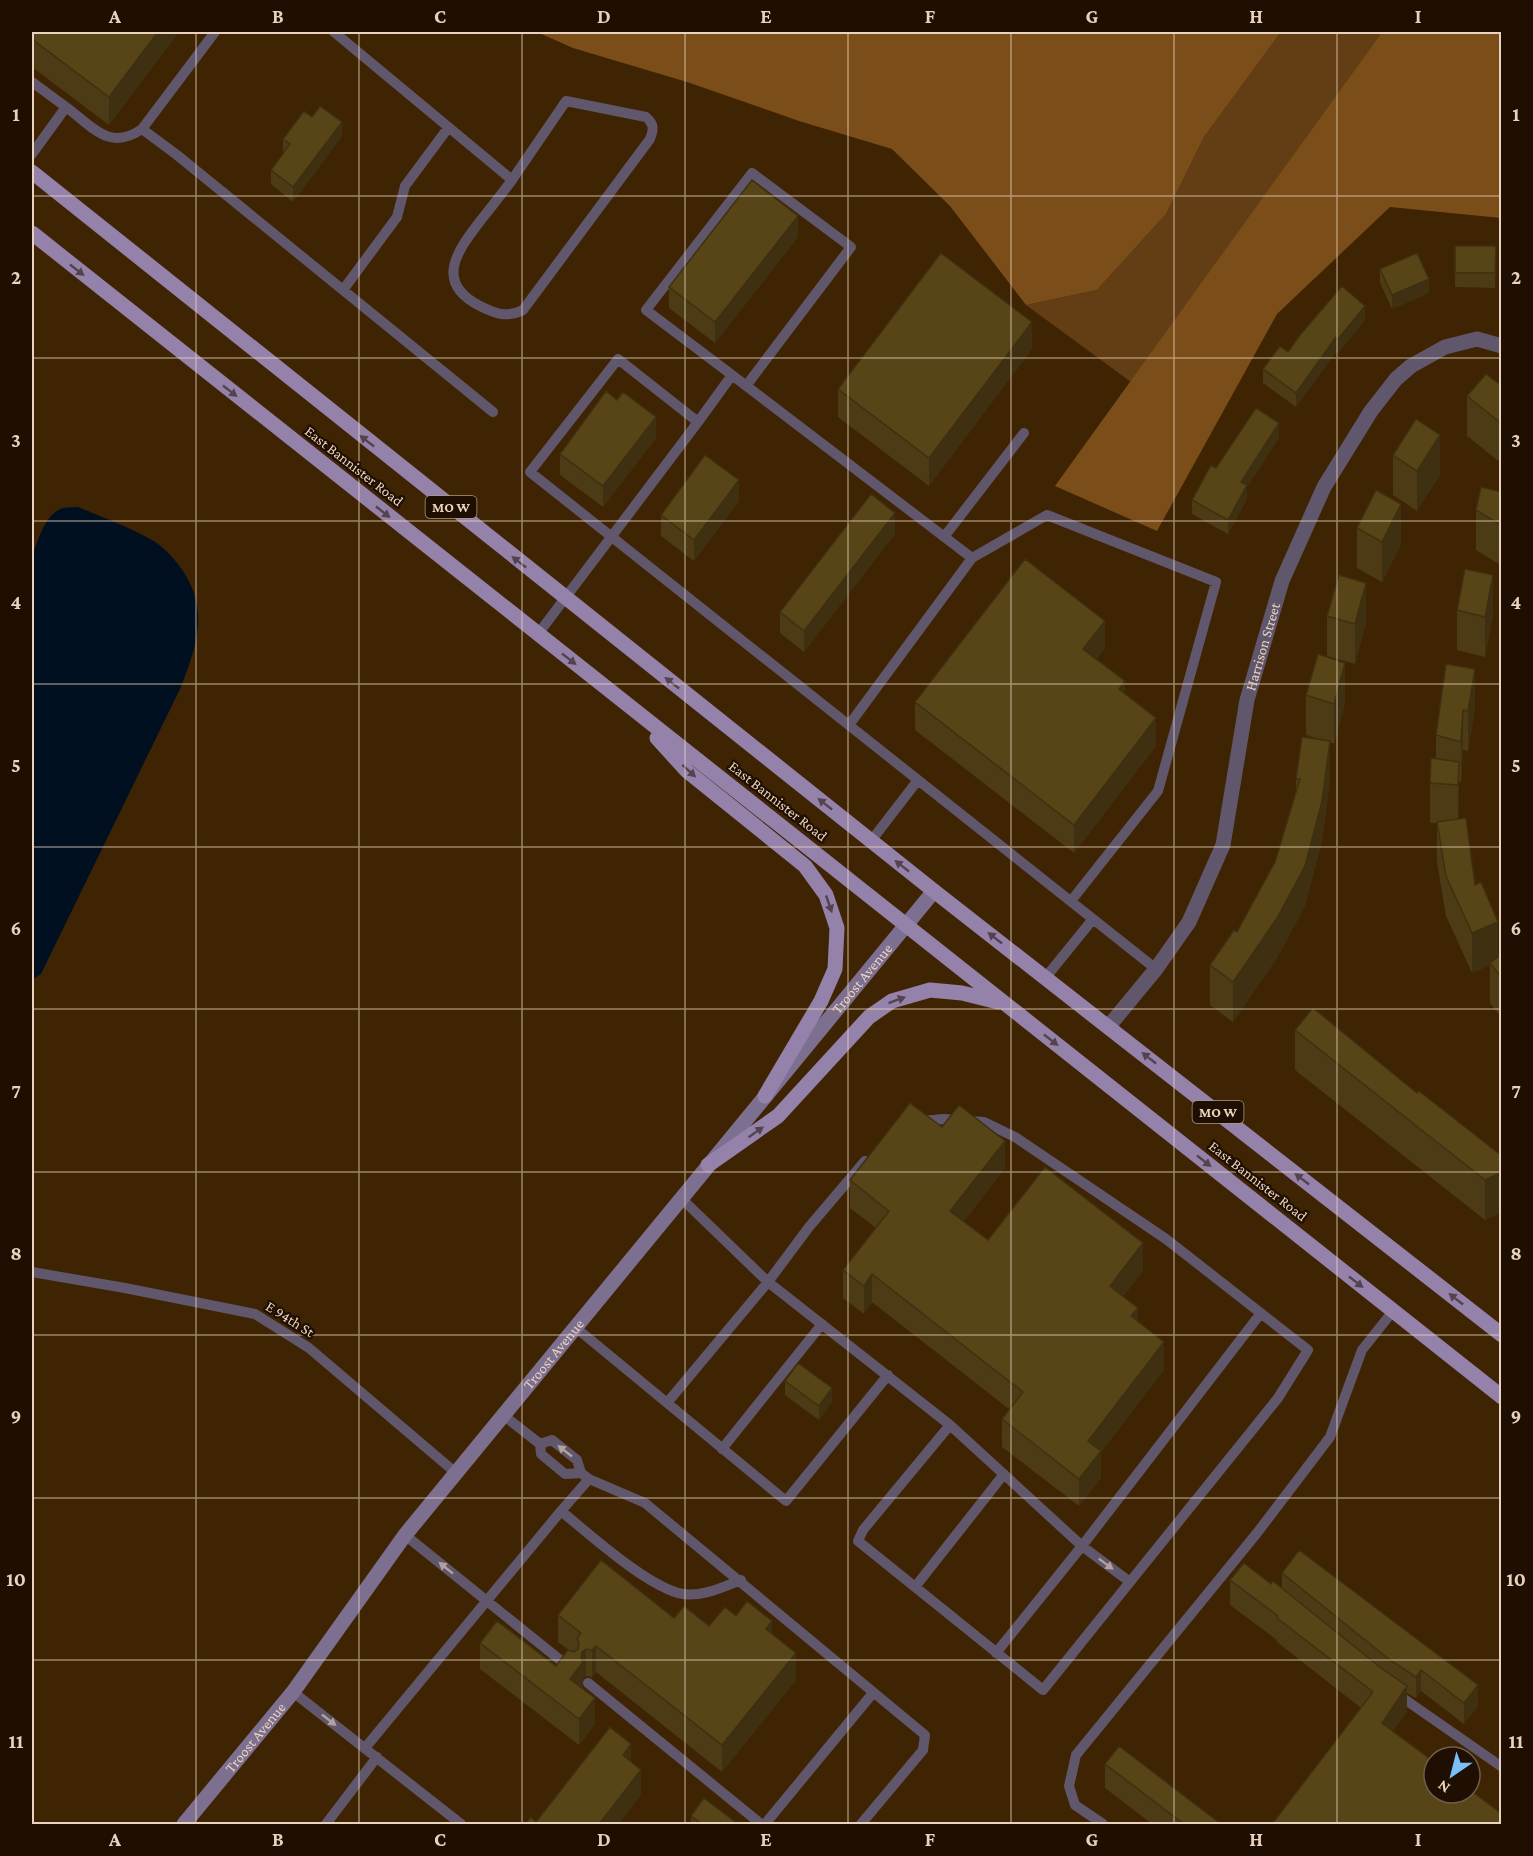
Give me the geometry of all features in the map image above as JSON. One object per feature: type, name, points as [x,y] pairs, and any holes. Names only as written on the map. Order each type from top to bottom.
[{"type":"main road","name":"East Bannister Road","points":[[32,172],[934,891],[1502,1335]]},
{"type":"main road","name":"East Bannister Road","points":[[32,233],[1502,1397]]},
{"type":"main road","points":[[620,699],[687,771],[805,866],[826,895],[837,928],[834,969],[821,1001],[765,1096]]},
{"type":"main road","name":"Troost Avenue","points":[[184,1824],[293,1692],[405,1535],[934,891]]},
{"type":"main road","points":[[708,1165],[778,1116],[869,1017],[892,1000],[930,990],[962,993],[1005,1004]]},
{"type":"street","name":"Harrison Street","points":[[1109,1026],[1156,969],[1189,922],[1223,845],[1247,700],[1282,581],[1324,487],[1371,411],[1396,379],[1411,366],[1445,347],[1477,339],[1502,346]]},
{"type":"lane","points":[[32,82],[103,135],[115,140],[131,137],[142,129],[214,32]]},
{"type":"lane","points":[[333,32],[512,180]]},
{"type":"lane","points":[[566,101],[646,117],[652,122],[654,129],[650,139],[523,310],[514,315],[501,316],[478,305],[459,290],[453,272],[454,260],[461,246],[512,180],[566,101]]},
{"type":"lane","points":[[32,154],[66,107]]},
{"type":"lane","points":[[343,290],[397,217],[405,186],[448,128]]},
{"type":"lane","points":[[142,129],[493,412]]},
{"type":"lane","points":[[746,386],[851,247],[752,173],[646,310],[972,558]]},
{"type":"lane","points":[[698,422],[618,359],[530,472],[1156,969]]},
{"type":"lane","points":[[538,634],[732,375]]},
{"type":"lane","points":[[944,537],[1024,433]]},
{"type":"lane","points":[[849,725],[972,558],[1047,515],[1216,582],[1158,791],[1071,901]]},
{"type":"lane","points":[[871,841],[918,780]]},
{"type":"lane","points":[[1046,977],[1094,919]]},
{"type":"lane","points":[[910,1123],[944,1119],[984,1122],[1016,1137],[1166,1239],[1308,1350],[1278,1398],[1043,1690],[858,1541],[862,1530],[950,1425]]},
{"type":"lane","points":[[667,1403],[768,1282],[809,1227],[871,1155]]},
{"type":"lane","points":[[681,1198],[768,1282],[950,1425],[1082,1546],[1130,1582]]},
{"type":"lane","name":"E 94th St","points":[[32,1272],[255,1314],[309,1348],[456,1473]]},
{"type":"lane","points":[[1103,1824],[1075,1805],[1069,1786],[1076,1755],[1237,1568],[1330,1437],[1362,1350],[1393,1311]]},
{"type":"lane","points":[[996,1653],[1082,1546],[1261,1313]]},
{"type":"lane","points":[[722,1449],[822,1324]]},
{"type":"lane","points":[[575,1327],[786,1501],[888,1375]]},
{"type":"lane","points":[[503,1415],[540,1444],[541,1454],[565,1474],[585,1476],[645,1503],[925,1735],[923,1750],[861,1824]]},
{"type":"lane","points":[[540,1444],[552,1440],[577,1460],[585,1476]]},
{"type":"lane","points":[[915,1587],[1004,1474]]},
{"type":"lane","points":[[365,1748],[488,1602],[561,1511],[585,1476]]},
{"type":"lane","points":[[561,1511],[618,1558],[663,1588],[684,1595],[710,1592],[741,1581]]},
{"type":"lane","points":[[405,1535],[572,1671]]},
{"type":"lane","points":[[588,1683],[763,1824],[873,1693]]},
{"type":"lane","points":[[1386,1687],[1502,1767]]},
{"type":"lane","points":[[293,1692],[460,1824]]},
{"type":"lane","points":[[326,1824],[377,1757]]},
{"type":"shaded area","points":[[537,32],[1281,32],[1204,137],[1166,214],[1097,290],[1026,305],[950,206],[892,149],[799,121],[687,82],[573,48]]},
{"type":"shaded area","points":[[1281,32],[1382,32],[1131,382],[1026,305],[1097,290],[1166,214],[1204,137]]},
{"type":"shaded area","points":[[1382,32],[1501,32],[1501,218],[1390,207],[1277,314],[1157,531],[1055,486]]},
{"type":"water","points":[[78,507],[141,534],[168,553],[188,579],[198,609],[198,625],[192,656],[180,689],[41,974],[32,980],[32,556],[43,528],[51,516],[63,508]]},
{"type":"building","points":[[32,32],[158,32],[109,97],[32,39]]},
{"type":"building","points":[[320,106],[342,122],[293,187],[271,170],[290,144],[283,139],[304,111],[312,117]]},
{"type":"building","points":[[752,180],[798,216],[715,322],[669,287]]},
{"type":"building","points":[[1455,246],[1496,246],[1495,273],[1455,273]]},
{"type":"building","points":[[941,253],[1032,322],[929,458],[838,389]]},
{"type":"building","points":[[1417,253],[1429,279],[1392,295],[1380,269]]},
{"type":"building","points":[[1342,286],[1365,306],[1338,339],[1336,337],[1296,393],[1263,369],[1280,346],[1288,352]]},
{"type":"building","points":[[1486,374],[1502,386],[1501,423],[1467,396]]},
{"type":"building","points":[[606,391],[617,400],[623,392],[656,417],[603,486],[560,454]]},
{"type":"building","points":[[1256,408],[1279,423],[1241,482],[1247,485],[1228,520],[1192,500],[1211,465],[1216,468]]},
{"type":"building","points":[[1416,419],[1440,435],[1417,471],[1393,455]]},
{"type":"building","points":[[705,455],[739,480],[694,540],[661,515]]},
{"type":"building","points":[[1481,487],[1502,492],[1502,526],[1476,510]]},
{"type":"building","points":[[1376,490],[1401,504],[1382,542],[1357,528]]},
{"type":"building","points":[[871,494],[895,513],[804,631],[780,612]]},
{"type":"building","points":[[1025,559],[1105,621],[1083,649],[1125,681],[1119,689],[1156,718],[1074,825],[915,702]]},
{"type":"building","points":[[1465,569],[1493,575],[1485,617],[1457,610]]},
{"type":"building","points":[[1339,575],[1366,583],[1355,624],[1327,616]]},
{"type":"building","points":[[1318,654],[1345,663],[1334,704],[1306,695]]},
{"type":"building","points":[[1446,664],[1475,669],[1468,711],[1463,710],[1461,742],[1436,735]]},
{"type":"building","points":[[1302,737],[1330,741],[1322,801],[1305,866],[1277,918],[1233,982],[1210,965],[1234,930],[1237,932],[1275,862],[1300,779],[1296,779]]},
{"type":"building","points":[[1431,758],[1459,762],[1458,785],[1430,783]]},
{"type":"building","points":[[1466,818],[1475,885],[1481,882],[1498,922],[1472,933],[1446,876],[1437,822]]},
{"type":"building","points":[[1502,954],[1502,978],[1490,963]]},
{"type":"building","points":[[1313,1008],[1417,1093],[1419,1091],[1502,1156],[1502,1169],[1498,1174],[1485,1180],[1295,1030]]},
{"type":"building","points":[[910,1103],[942,1127],[959,1105],[1005,1141],[950,1211],[988,1240],[1045,1167],[1143,1243],[1110,1286],[1138,1308],[1131,1316],[1164,1342],[1088,1441],[1101,1451],[1079,1479],[1002,1419],[1023,1392],[872,1274],[864,1286],[843,1270],[889,1211],[850,1180]]},
{"type":"building","points":[[798,1363],[832,1388],[819,1406],[785,1381]]},
{"type":"building","points":[[1299,1550],[1478,1685],[1464,1703],[1421,1670],[1416,1677],[1390,1660],[1282,1573]]},
{"type":"building","points":[[601,1560],[674,1618],[684,1606],[709,1626],[725,1607],[736,1616],[747,1601],[772,1621],[766,1629],[796,1653],[722,1745],[596,1646],[592,1650],[586,1649],[582,1652],[583,1662],[570,1679],[595,1698],[579,1719],[480,1643],[497,1621],[556,1666],[568,1650],[574,1652],[578,1649],[577,1639],[581,1633],[558,1615]]},
{"type":"building","points":[[1244,1563],[1271,1584],[1273,1581],[1381,1668],[1407,1686],[1382,1723],[1422,1753],[1422,1805],[1482,1805],[1482,1799],[1502,1814],[1502,1824],[1272,1824],[1373,1692],[1230,1580]]},
{"type":"building","points":[[610,1727],[631,1744],[623,1755],[641,1770],[599,1824],[525,1824],[531,1817],[536,1822]]},
{"type":"building","points":[[1119,1746],[1221,1824],[1184,1824],[1105,1764]]},
{"type":"building","points":[[704,1798],[738,1824],[702,1824],[691,1816]]}]
